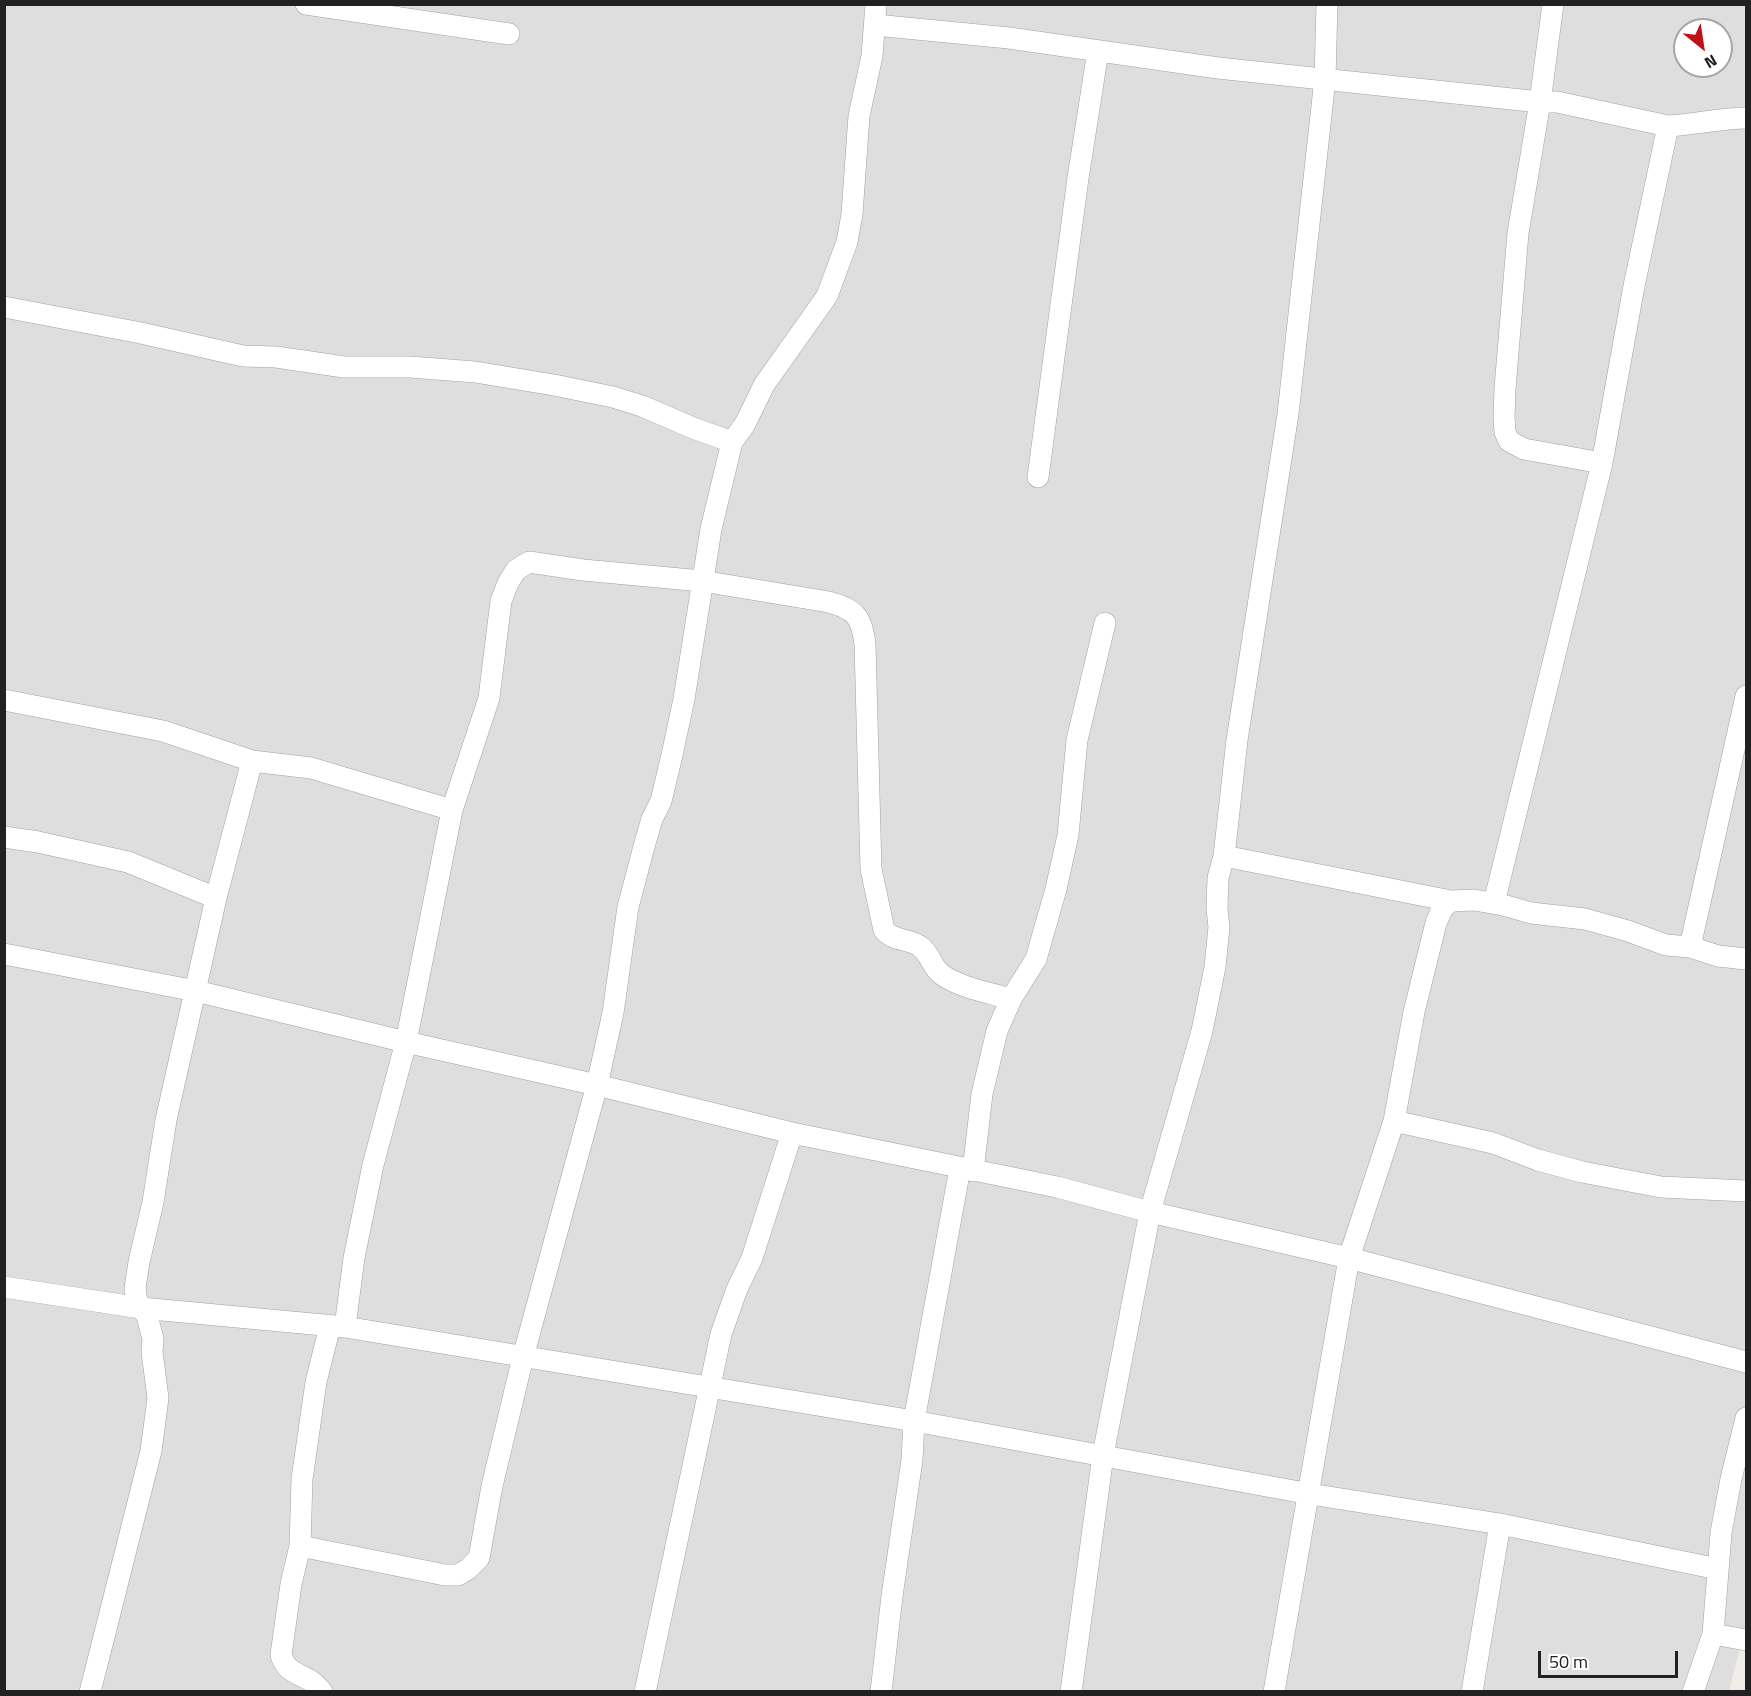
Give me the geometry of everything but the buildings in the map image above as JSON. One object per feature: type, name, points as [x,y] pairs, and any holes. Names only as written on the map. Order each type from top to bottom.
[{"type":"street","points":[[306,4],[509,34]]},
{"type":"street","points":[[1071,1692],[1103,1455],[1150,1212],[1202,1030],[1215,967],[1219,927],[1218,878],[1224,856],[1237,740],[1288,414],[1325,79],[1327,4]]},
{"type":"street","points":[[1553,4],[1540,102],[1518,233],[1506,377],[1505,432],[1509,441],[1524,449],[1602,463]]},
{"type":"street","points":[[300,1546],[445,1575],[458,1575],[468,1569],[478,1558],[498,1459],[523,1357],[597,1085],[613,1013],[628,907],[650,827],[661,801],[684,699],[711,529],[732,442],[745,424],[764,385],[828,296],[847,242],[852,214],[859,116],[872,56],[875,15],[953,32],[1218,68],[1557,102],[1668,126],[1746,118]]},
{"type":"street","points":[[1038,477],[1077,178],[1098,51]]},
{"type":"street","points":[[1494,903],[1602,463],[1634,286],[1668,126]]},
{"type":"street","points":[[4,306],[243,356],[276,357],[344,367],[410,367],[475,372],[554,385],[636,404],[732,442]]},
{"type":"street","points":[[322,1692],[315,1682],[289,1670],[281,1655],[291,1584],[300,1546],[302,1479],[316,1382],[337,1327],[354,1258],[373,1165],[406,1042],[452,810],[489,698],[501,601],[516,570],[529,562],[583,570],[702,581],[829,602],[846,607],[855,614],[862,625],[865,644],[872,869],[884,930],[889,936],[914,943],[922,948],[939,972],[952,981],[1011,999]]},
{"type":"street","points":[[880,1692],[912,1460],[914,1421],[966,1170],[997,1031],[1011,999],[1036,959],[1056,889],[1068,835],[1077,740],[1105,623]]},
{"type":"street","points":[[1690,947],[1746,696]]},
{"type":"street","points":[[4,700],[163,730],[252,761],[311,768],[452,810]]},
{"type":"street","points":[[90,1692],[151,1451],[158,1398],[152,1352],[153,1339],[147,1316],[137,1302],[135,1288],[139,1262],[153,1202],[166,1120],[216,898],[252,761]]},
{"type":"street","points":[[4,837],[38,842],[128,862],[216,898]]},
{"type":"street","points":[[1224,856],[1451,901],[1474,900],[1531,913],[1584,919],[1628,931],[1666,945],[1690,947],[1706,953],[1746,959]]},
{"type":"street","points":[[1275,1692],[1349,1257],[1394,1121],[1424,968],[1436,923],[1442,909],[1451,901]]},
{"type":"street","points":[[4,954],[196,991],[792,1133],[1057,1187],[1150,1212],[1349,1257],[1746,1362]]},
{"type":"street","points":[[1394,1121],[1493,1143],[1562,1168],[1641,1184],[1746,1191]]},
{"type":"street","points":[[645,1692],[721,1334],[737,1289],[752,1258],[792,1133]]},
{"type":"street","points":[[4,1287],[141,1308],[337,1327],[914,1421],[1310,1494],[1500,1524],[1718,1569]]},
{"type":"street","points":[[1693,1692],[1713,1634],[1721,1533],[1746,1418]]},
{"type":"street","points":[[1472,1692],[1500,1524]]},
{"type":"street","points":[[1713,1634],[1746,1640]]},
{"type":"shaded area","points":[[5,5],[1746,5],[1746,1624],[1729,1691],[5,1692]]}]
